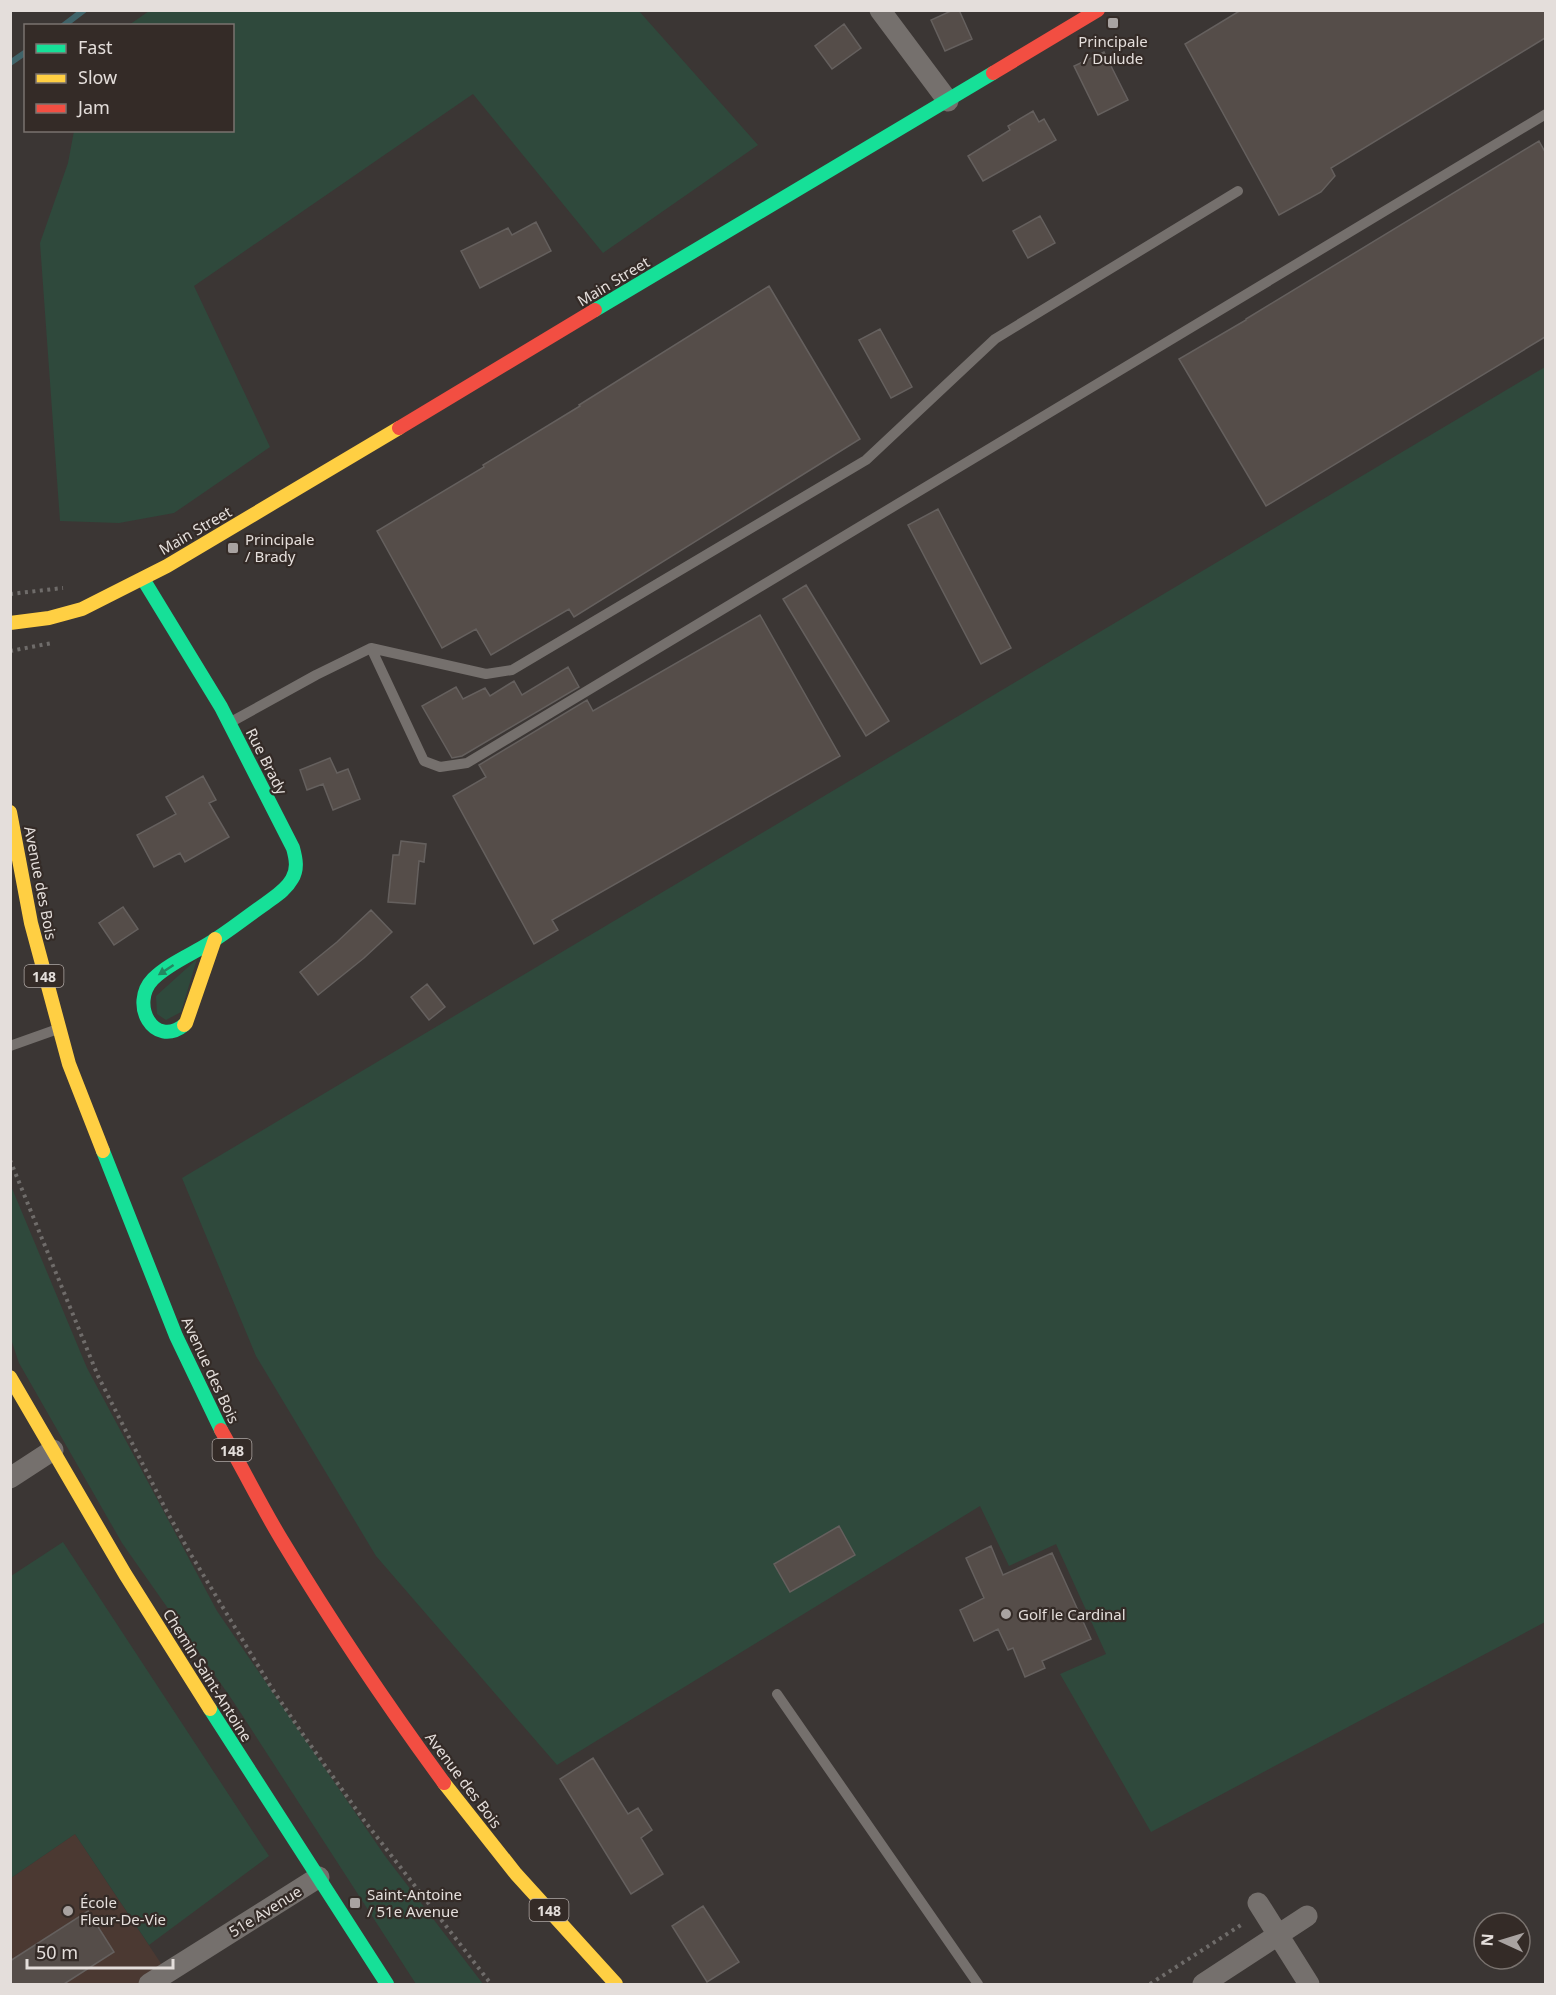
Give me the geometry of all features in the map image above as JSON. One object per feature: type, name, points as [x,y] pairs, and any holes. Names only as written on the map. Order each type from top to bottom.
[{"type":"street","points":[[880,10],[948,100]]},
{"type":"street","name":"Main Street","points":[[10,623],[49,618],[82,609],[143,579],[1098,10]]},
{"type":"street","name":"Rue Brady","points":[[143,579],[229,723],[293,848],[296,863],[294,876],[290,883],[215,939],[155,978],[145,989],[141,1003],[142,1010],[144,1017],[152,1026],[158,1030],[170,1032],[182,1028],[186,1023],[215,939]]},
{"type":"street","name":"Avenue des Bois","points":[[10,812],[31,923],[58,1029],[80,1095],[176,1336],[215,1419],[282,1540],[371,1681],[451,1792],[516,1874],[616,1984]]},
{"type":"street","name":"Chemin Saint-Antoine","points":[[10,1377],[106,1542],[387,1984]]},
{"type":"street","points":[[10,1478],[53,1450]]},
{"type":"street","name":"51e Avenue","points":[[150,1984],[320,1877]]},
{"type":"street","points":[[1258,1903],[1309,1984]]},
{"type":"street","points":[[1203,1984],[1307,1916]]},
{"type":"lane","points":[[371,648],[424,761],[440,767],[467,763],[1545,114]]},
{"type":"lane","points":[[229,723],[316,675],[371,648],[486,674],[512,670],[866,460],[995,339],[1238,191]]},
{"type":"lane","points":[[10,1046],[58,1029]]},
{"type":"lane","points":[[777,1694],[978,1984]]},
{"type":"path","points":[[10,594],[27,592]]},
{"type":"path","points":[[10,651],[35,648]]},
{"type":"path","points":[[10,1160],[98,1376],[195,1562],[258,1667],[303,1736],[363,1820],[491,1984]]},
{"type":"path","points":[[1150,1984],[1244,1923]]},
{"type":"shaded area","name":"École Fleur-De-Vie","points":[[75,1834],[164,1968],[138,1984],[11,1984],[11,1878]]},
{"type":"green space","points":[[149,11],[639,11],[758,145],[603,253],[473,94],[194,286],[270,447],[174,513],[119,523],[60,521],[40,243],[68,163],[74,132],[234,132],[234,24],[130,24]]},
{"type":"green space","name":"Golf le Cardinal","points":[[1545,367],[1545,1622],[1151,1832],[1060,1674],[1106,1654],[1056,1544],[1009,1566],[980,1506],[557,1765],[376,1556],[256,1356],[182,1178]]},
{"type":"green space","points":[[197,959],[181,1012],[166,1020],[157,1014],[156,996]]},
{"type":"green space","points":[[11,1186],[87,1368],[217,1611],[385,1856],[483,1984],[416,1984],[233,1701],[122,1543],[19,1363],[11,1339]]},
{"type":"green space","points":[[63,1542],[269,1856],[149,1945],[75,1834],[11,1878],[11,1576]]},
{"type":"building","points":[[953,10],[959,10],[972,39],[945,51],[931,20]]},
{"type":"building","points":[[1241,10],[1545,10],[1545,38],[1331,168],[1335,176],[1321,192],[1279,215],[1185,44]]},
{"type":"building","points":[[844,24],[861,48],[832,69],[815,46]]},
{"type":"building","points":[[1104,52],[1128,100],[1098,115],[1074,66]]},
{"type":"building","points":[[1033,111],[1039,122],[1044,119],[1056,140],[983,181],[968,156],[1010,130],[1008,126]]},
{"type":"building","points":[[1539,141],[1545,152],[1545,337],[1266,506],[1179,359]]},
{"type":"building","points":[[1040,216],[1055,243],[1028,258],[1013,231]]},
{"type":"building","points":[[536,222],[551,251],[480,288],[461,251],[508,228],[512,235]]},
{"type":"building","points":[[769,286],[860,439],[574,617],[569,609],[491,655],[476,629],[442,648],[377,531],[484,467],[483,465]]},
{"type":"building","points":[[880,329],[912,387],[891,398],[859,340]]},
{"type":"building","points":[[938,509],[1011,648],[981,664],[908,525]]},
{"type":"building","points":[[806,585],[889,721],[866,736],[783,599]]},
{"type":"building","points":[[760,615],[840,756],[552,920],[558,930],[534,944],[453,796],[486,777],[479,765],[587,700],[593,711]]},
{"type":"building","points":[[568,667],[579,687],[462,756],[452,758],[422,706],[456,687],[463,699],[485,688],[490,696],[514,681],[522,695]]},
{"type":"building","points":[[330,758],[337,773],[348,769],[360,799],[333,810],[323,784],[307,790],[300,770]]},
{"type":"building","points":[[203,776],[216,800],[209,803],[229,837],[185,862],[180,853],[154,867],[137,835],[176,814],[166,797]]},
{"type":"building","points":[[401,841],[426,844],[424,862],[419,861],[415,904],[388,902],[393,855],[399,855]]},
{"type":"building","points":[[123,907],[138,929],[114,945],[99,923]]},
{"type":"building","points":[[371,910],[392,932],[318,995],[300,972]]},
{"type":"building","points":[[427,984],[445,1007],[429,1020],[411,997]]},
{"type":"building","points":[[839,1526],[855,1555],[790,1592],[774,1564]]},
{"type":"building","points":[[991,1546],[1003,1575],[1052,1553],[1091,1639],[1042,1661],[1045,1668],[1025,1677],[1013,1648],[1008,1650],[998,1629],[974,1641],[960,1610],[984,1598],[966,1558]]},
{"type":"building","points":[[593,1758],[628,1814],[638,1808],[652,1830],[641,1838],[663,1874],[631,1894],[560,1779]]},
{"type":"building","points":[[703,1906],[739,1962],[707,1982],[672,1926]]},
{"type":"building","points":[[88,1911],[114,1952],[64,1984],[10,1984],[10,1961]]},
{"type":"waterway","points":[[66,24],[84,10]]},
{"type":"waterway","points":[[10,63],[24,53]]},
{"type":"traffic: fast","points":[[595,310],[993,73]]},
{"type":"traffic: fast","points":[[143,579],[221,707],[293,848],[296,860],[294,875],[280,893],[223,935],[172,964],[153,979],[146,989],[144,1011],[155,1028],[173,1031],[184,1025]]},
{"type":"traffic: fast","points":[[103,1151],[176,1336],[221,1430]]},
{"type":"traffic: fast","points":[[210,1709],[387,1984]]},
{"type":"traffic: slow","points":[[10,623],[49,618],[82,609],[167,566],[399,428]]},
{"type":"traffic: slow","points":[[10,812],[31,923],[69,1064],[103,1151]]},
{"type":"traffic: slow","points":[[184,1025],[215,939]]},
{"type":"traffic: slow","points":[[10,1377],[125,1574],[210,1709]]},
{"type":"traffic: slow","points":[[444,1783],[516,1874],[616,1984]]},
{"type":"traffic: jam","points":[[993,73],[1098,10]]},
{"type":"traffic: jam","points":[[399,428],[595,310]]},
{"type":"traffic: jam","points":[[221,1430],[275,1528],[321,1604],[444,1783]]},
{"type":"place","name":"Principale / Dulude","points":[[1113,23]]},
{"type":"place","name":"Principale / Brady","points":[[233,548]]},
{"type":"place","name":"Golf le Cardinal","points":[[1006,1614]]},
{"type":"place","name":"Saint-Antoine / 51e Avenue","points":[[355,1903]]},
{"type":"place","name":"École Fleur-De-Vie","points":[[68,1911]]}]
